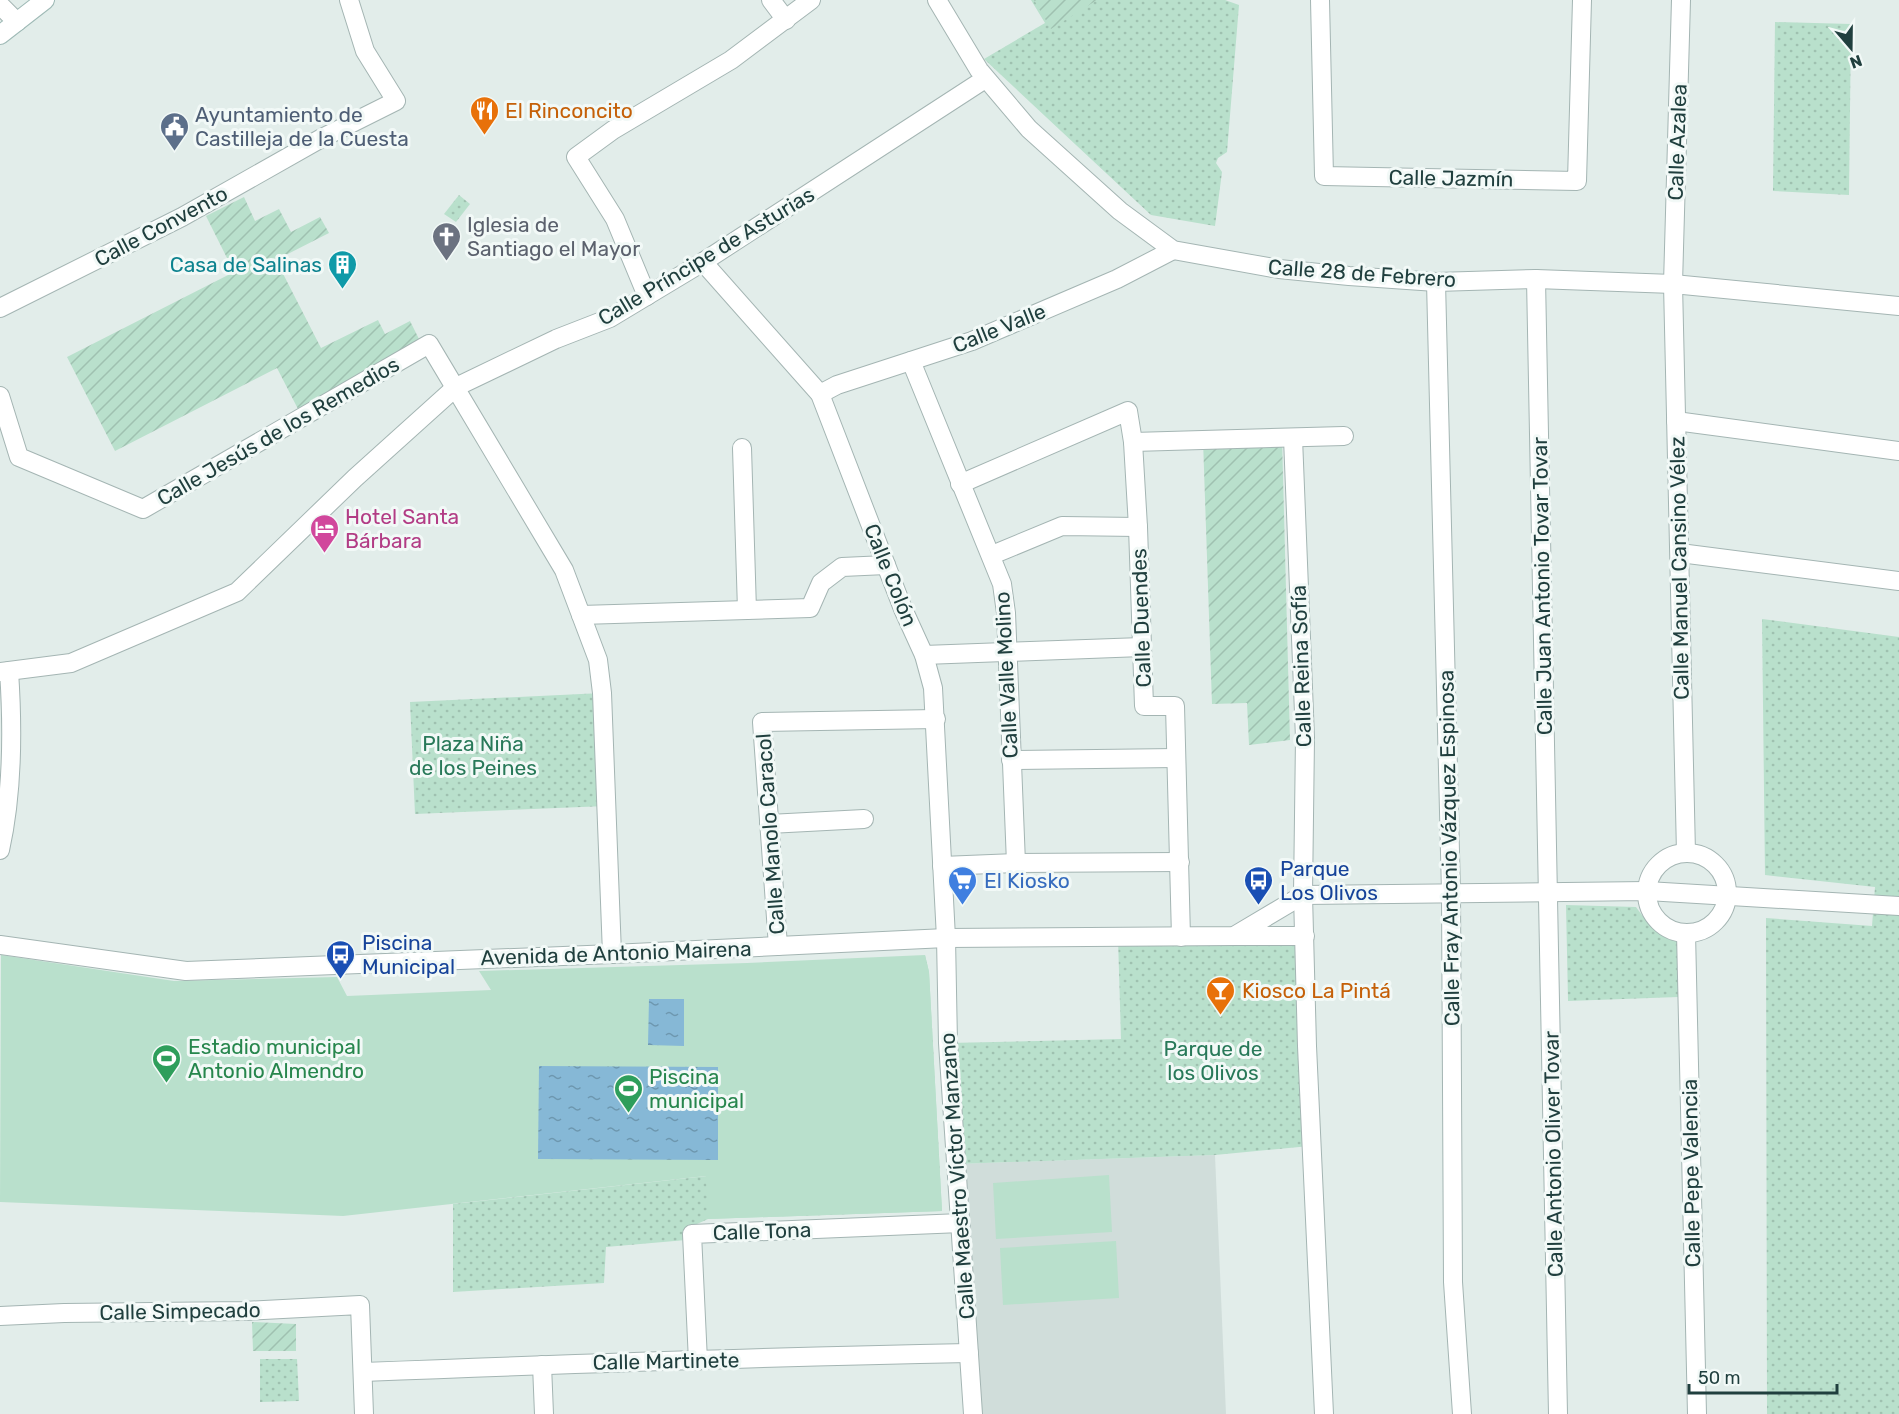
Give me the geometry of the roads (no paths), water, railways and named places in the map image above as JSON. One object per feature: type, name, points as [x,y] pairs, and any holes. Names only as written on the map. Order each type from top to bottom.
[{"type":"street","points":[[0,35],[45,0]]},
{"type":"street","name":"Calle Convento","points":[[0,308],[182,217],[320,139],[396,101],[365,51],[349,0]]},
{"type":"street","points":[[771,0],[786,21]]},
{"type":"street","points":[[647,296],[615,219],[576,158],[614,130],[731,60],[811,0]]},
{"type":"street","name":"Calle 28 de Febrero","points":[[937,0],[985,79],[1029,129],[1120,211],[1173,250],[1279,269],[1436,282],[1536,279],[1672,284],[1899,306]]},
{"type":"street","name":"Calle Jazmín","points":[[1320,0],[1324,176],[1577,181],[1582,0]]},
{"type":"street","name":"Calle Azalea","points":[[1672,284],[1681,0]]},
{"type":"street","points":[[0,5],[17,22]]},
{"type":"street","name":"Calle Príncipe de Asturias","points":[[5,672],[71,663],[237,592],[355,478],[456,387],[556,339],[610,318],[703,262],[985,79]]},
{"type":"street","name":"Calle Valle","points":[[820,394],[837,384],[972,341],[1117,279],[1173,250]]},
{"type":"street","name":"Calle Colón","points":[[703,262],[820,394],[886,565],[924,655],[933,688],[936,719],[946,938]]},
{"type":"street","name":"Calle Juan Antonio Tovar Tovar","points":[[1536,279],[1547,893]]},
{"type":"street","name":"Calle Fray Antonio Vázquez Espinosa","points":[[1436,282],[1451,892],[1453,1282],[1462,1414]]},
{"type":"street","name":"Calle Manuel Cansino Vélez","points":[[1672,284],[1686,853]]},
{"type":"street","name":"Calle Jesús de los Remedios","points":[[0,396],[19,457],[143,509],[429,344],[456,387]]},
{"type":"street","name":"Calle Valle Molino","points":[[911,361],[1002,584],[1006,613],[1016,863]]},
{"type":"street","points":[[456,387],[564,570],[598,660],[602,693],[612,954]]},
{"type":"street","name":"Calle Duendes","points":[[960,484],[1128,411],[1133,442],[1138,527],[1144,706],[1175,706],[1181,937]]},
{"type":"street","points":[[1676,421],[1899,451]]},
{"type":"street","points":[[1133,442],[1344,436]]},
{"type":"street","name":"Calle Reina Sofía","points":[[1293,438],[1305,738],[1303,895],[1310,1135],[1324,1414]]},
{"type":"street","points":[[742,448],[747,610]]},
{"type":"street","points":[[992,555],[1062,526],[1138,527]]},
{"type":"street","points":[[1680,553],[1899,581]]},
{"type":"street","points":[[580,615],[810,608],[821,584],[842,567],[886,565]]},
{"type":"street","points":[[924,655],[1142,647]]},
{"type":"street","points":[[0,850],[11,770],[12,704],[5,672]]},
{"type":"street","name":"Calle Manolo Caracol","points":[[778,946],[762,722],[936,719]]},
{"type":"street","points":[[1011,760],[1176,758]]},
{"type":"street","points":[[769,824],[864,819]]},
{"type":"street","points":[[1686,853],[1705,857],[1720,870],[1726,882],[1727,896],[1721,913],[1709,926],[1698,932],[1686,933],[1673,931],[1662,924],[1648,904],[1647,891],[1649,879],[1663,860],[1686,853]]},
{"type":"street","points":[[942,866],[1180,862]]},
{"type":"street","name":"Avenida de Antonio Mairena","points":[[1234,936],[1303,895],[1647,891],[1899,906]]},
{"type":"street","name":"Calle Antonio Oliver Tovar","points":[[1547,893],[1558,1414]]},
{"type":"street","name":"Calle Pepe Valencia","points":[[1686,933],[1696,1414]]},
{"type":"street","name":"Avenida de Antonio Mairena","points":[[0,945],[186,970],[612,954],[946,938],[1305,936]]},
{"type":"street","name":"Calle Maestro Víctor Manzano","points":[[946,938],[948,1043],[972,1414]]},
{"type":"street","name":"Calle Tona","points":[[698,1361],[692,1234],[961,1223]]},
{"type":"street","name":"Calle Simpecado","points":[[0,1316],[244,1311],[360,1305],[363,1372]]},
{"type":"street","name":"Calle Martinete","points":[[363,1372],[638,1361],[969,1353]]},
{"type":"street","points":[[542,1365],[544,1414]]},
{"type":"street","points":[[363,1372],[364,1414]]},
{"type":"water","points":[[649,999],[684,999],[684,1046],[648,1045]]},
{"type":"water","name":"Piscina municipal","points":[[539,1066],[718,1067],[718,1160],[538,1159]]},
{"type":"place","name":"El Rinconcito","points":[[484,136]]},
{"type":"place","name":"Ayuntamiento de Castilleja de la Cuesta","points":[[174,152]]},
{"type":"place","name":"Iglesia de Santiago el Mayor","points":[[446,262]]},
{"type":"place","name":"Casa de Salinas","points":[[343,290]]},
{"type":"place","name":"Hotel Santa Bárbara","points":[[324,554]]},
{"type":"place","name":"El Kiosko","points":[[963,906]]},
{"type":"place","name":"Parque Los Olivos","points":[[1259,906]]},
{"type":"place","name":"Piscina Municipal","points":[[341,980]]},
{"type":"place","name":"Kiosco La Pintá","points":[[1221,1016]]},
{"type":"place","name":"Estadio municipal Antonio Almendro","points":[[167,1084]]},
{"type":"place","name":"Piscina municipal","points":[[628,1114]]},
{"type":"park label","name":"Plaza Niña de los Peines","points":[[473,755]]},
{"type":"park label","name":"Parque de los Olivos","points":[[1213,1060]]}]
